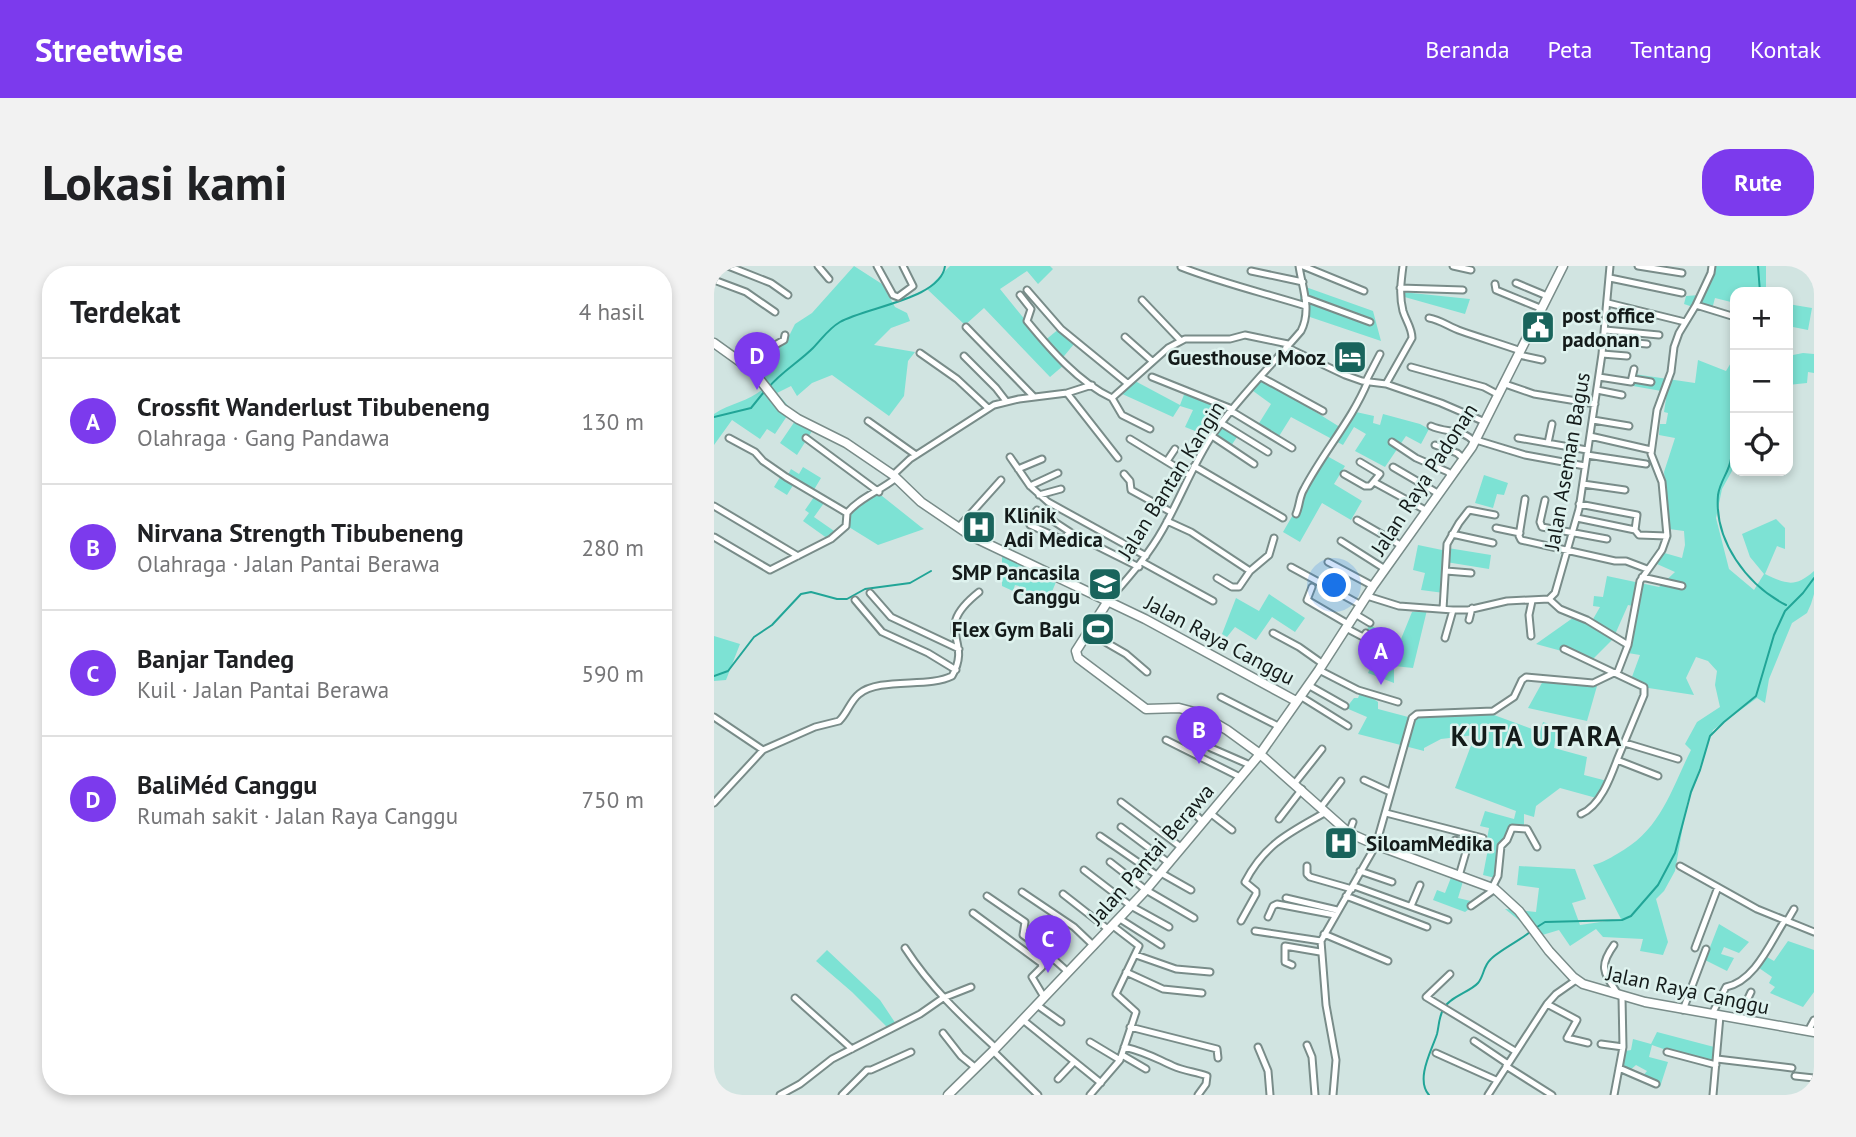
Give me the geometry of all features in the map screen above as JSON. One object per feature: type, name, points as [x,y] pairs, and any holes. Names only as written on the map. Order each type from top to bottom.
[{"type":"main road","name":"Jalan Raya Padonan","points":[[1298,698],[1475,441],[1563,266]]},
{"type":"main road","name":"Jalan Raya Canggu","points":[[714,343],[753,370],[775,400],[798,419],[846,443],[958,528],[1298,698],[1260,754]]},
{"type":"main road","name":"Jalan Raya Canggu","points":[[1108,601],[1076,655],[1146,709],[1179,708],[1198,713],[1260,754],[1349,833],[1494,888],[1529,923],[1549,951],[1576,980],[1620,996],[1683,1010],[1811,1031]]},
{"type":"main road","name":"Jalan Pantai Berawa","points":[[948,1095],[995,1050],[1120,919],[1260,754]]},
{"type":"street","points":[[728,266],[771,283],[788,295]]},
{"type":"street","points":[[818,266],[830,279]]},
{"type":"street","points":[[877,266],[892,295],[898,297],[912,288],[912,282],[903,266]]},
{"type":"street","points":[[1301,266],[1364,291]]},
{"type":"street","name":"Jalan Bantan Kangin","points":[[1108,601],[1146,556],[1194,466],[1221,423],[1304,326],[1306,306],[1301,266]]},
{"type":"street","points":[[1387,384],[1412,338],[1402,310],[1400,288],[1404,266]]},
{"type":"street","points":[[1453,266],[1471,270]]},
{"type":"street","name":"Jalan Aseman Bagus","points":[[1549,599],[1557,588],[1577,518],[1604,340],[1610,266]]},
{"type":"street","points":[[1638,266],[1682,273]]},
{"type":"street","points":[[1334,1095],[1336,1060],[1326,1006],[1321,942],[1376,845],[1414,715],[1493,712],[1514,697],[1526,677],[1593,683],[1615,674],[1621,667],[1642,577],[1662,550],[1667,536],[1662,482],[1653,463],[1651,450],[1657,410],[1671,372],[1674,347],[1712,266]]},
{"type":"street","points":[[1181,267],[1219,282],[1257,290],[1306,306]]},
{"type":"street","points":[[1251,271],[1303,282]]},
{"type":"street","points":[[1610,278],[1682,293]]},
{"type":"street","points":[[714,280],[746,292],[775,312]]},
{"type":"street","points":[[1516,283],[1547,296]]},
{"type":"street","points":[[1496,284],[1496,290],[1503,294],[1540,308]]},
{"type":"street","points":[[1400,288],[1463,290]]},
{"type":"street","points":[[1027,290],[1061,329],[1127,383]]},
{"type":"street","points":[[1020,295],[1031,309],[1026,319],[1028,323],[1058,356],[1112,398],[1122,415],[1150,429]]},
{"type":"street","points":[[1305,298],[1370,322]]},
{"type":"street","points":[[1142,300],[1181,341]]},
{"type":"street","points":[[1608,303],[1685,321]]},
{"type":"street","points":[[1696,305],[1730,315]]},
{"type":"street","points":[[1429,318],[1442,320],[1459,331],[1542,360]]},
{"type":"street","points":[[966,327],[1034,397]]},
{"type":"street","points":[[1605,330],[1659,335]]},
{"type":"street","points":[[743,363],[784,340],[785,335]]},
{"type":"street","points":[[1112,398],[1168,348],[1181,341],[1192,338],[1230,339],[1245,335],[1287,346],[1345,375],[1387,384],[1485,422]]},
{"type":"street","points":[[1125,337],[1153,361]]},
{"type":"street","points":[[1604,340],[1647,344]]},
{"type":"street","points":[[920,354],[957,379],[988,408]]},
{"type":"street","points":[[1296,514],[1303,489],[1356,409],[1380,354]]},
{"type":"street","points":[[1602,354],[1627,356]]},
{"type":"street","points":[[964,356],[1006,401]]},
{"type":"street","points":[[1411,367],[1484,387],[1499,395]]},
{"type":"street","points":[[1633,379],[1634,369]]},
{"type":"street","points":[[1152,377],[1232,410],[1292,448]]},
{"type":"street","points":[[1261,377],[1323,411]]},
{"type":"street","points":[[1599,377],[1651,382]]},
{"type":"street","points":[[1505,384],[1534,394],[1595,404]]},
{"type":"street","points":[[714,537],[770,570],[831,540],[846,526],[847,513],[855,504],[879,492],[916,455],[988,408],[1006,401],[1066,393],[1092,385]]},
{"type":"street","points":[[1597,390],[1622,394]]},
{"type":"street","points":[[1066,393],[1118,458]]},
{"type":"street","points":[[1593,420],[1629,426]]},
{"type":"street","points":[[868,421],[916,455]]},
{"type":"street","points":[[1221,423],[1268,452]]},
{"type":"street","points":[[1548,443],[1552,424]]},
{"type":"street","points":[[1431,426],[1465,434],[1475,441],[1525,455],[1585,466]]},
{"type":"street","points":[[1212,436],[1254,464]]},
{"type":"street","points":[[1590,436],[1651,450]]},
{"type":"street","points":[[729,438],[755,452],[786,477],[847,513]]},
{"type":"street","points":[[806,438],[879,492]]},
{"type":"street","points":[[1518,438],[1646,464]]},
{"type":"street","points":[[1130,439],[1189,475]]},
{"type":"street","points":[[1392,442],[1451,476]]},
{"type":"street","points":[[1435,445],[1464,458]]},
{"type":"street","points":[[1167,461],[1175,449]]},
{"type":"street","points":[[1010,457],[1039,495],[1056,508],[1146,556]]},
{"type":"street","points":[[1018,469],[1042,459]]},
{"type":"street","points":[[1344,474],[1367,487],[1374,482],[1380,474],[1360,462]]},
{"type":"street","points":[[1194,466],[1283,518]]},
{"type":"street","points":[[1393,467],[1439,494]]},
{"type":"street","points":[[1031,486],[1058,473]]},
{"type":"street","points":[[1124,474],[1131,490],[1171,512]]},
{"type":"street","points":[[958,528],[1001,480]]},
{"type":"street","points":[[1374,482],[1427,511]]},
{"type":"street","points":[[1583,484],[1625,491]]},
{"type":"street","points":[[1039,495],[1061,489]]},
{"type":"street","points":[[1525,499],[1520,533],[1523,540],[1615,561],[1626,561],[1647,569]]},
{"type":"street","points":[[1545,500],[1541,526],[1607,540]]},
{"type":"street","points":[[1579,504],[1637,514],[1635,530]]},
{"type":"street","points":[[714,506],[797,556]]},
{"type":"street","points":[[1070,532],[1064,538],[1059,538],[1030,525],[1029,519],[1037,510],[1070,532],[1213,601]]},
{"type":"street","points":[[1443,610],[1447,544],[1452,534],[1469,510],[1495,515]]},
{"type":"street","points":[[1577,518],[1635,530],[1639,535],[1667,536]]},
{"type":"street","points":[[1357,520],[1402,546]]},
{"type":"street","points":[[1167,521],[1191,532],[1250,571]]},
{"type":"street","points":[[1496,528],[1520,533]]},
{"type":"street","points":[[1452,534],[1493,543]]},
{"type":"street","points":[[1217,578],[1236,588],[1241,585],[1250,571],[1269,555],[1274,538]]},
{"type":"street","points":[[1341,541],[1385,569]]},
{"type":"street","points":[[1328,562],[1373,586]]},
{"type":"street","points":[[1291,567],[1361,605]]},
{"type":"street","points":[[1446,571],[1471,573]]},
{"type":"street","points":[[1642,577],[1682,586]]},
{"type":"street","points":[[1312,587],[1307,600],[1363,637],[1366,633]]},
{"type":"street","points":[[714,803],[763,750],[815,727],[839,721],[863,691],[906,682],[937,682],[953,676],[959,649],[955,634],[956,616],[967,601],[979,592]]},
{"type":"street","points":[[870,593],[891,617],[959,649]]},
{"type":"street","points":[[1367,596],[1399,606],[1443,610],[1507,601],[1549,599],[1560,609],[1587,620],[1628,645]]},
{"type":"street","points":[[855,600],[882,632],[928,653],[956,670]]},
{"type":"street","points":[[1531,636],[1529,615],[1532,601]]},
{"type":"street","points":[[1469,620],[1472,608]]},
{"type":"street","points":[[1445,638],[1454,610]]},
{"type":"street","points":[[1354,614],[1370,623]]},
{"type":"street","points":[[1088,632],[1126,654],[1147,672]]},
{"type":"street","points":[[1273,633],[1299,647],[1321,667],[1358,690],[1398,702]]},
{"type":"street","points":[[1564,649],[1642,685],[1645,689],[1612,774],[1594,806],[1590,811],[1581,814]]},
{"type":"street","points":[[1308,685],[1345,706]]},
{"type":"street","points":[[1221,697],[1278,726]]},
{"type":"street","points":[[1298,698],[1348,726]]},
{"type":"street","points":[[714,717],[763,750]]},
{"type":"street","points":[[1166,740],[1240,778]]},
{"type":"street","points":[[1625,743],[1678,758]]},
{"type":"street","points":[[1211,748],[1250,765]]},
{"type":"street","points":[[1279,819],[1322,749]]},
{"type":"street","points":[[1616,761],[1658,776]]},
{"type":"street","points":[[1364,780],[1390,792]]},
{"type":"street","points":[[1241,921],[1256,894],[1245,882],[1254,867],[1276,841],[1324,810],[1341,781]]},
{"type":"street","points":[[1121,802],[1182,848]]},
{"type":"street","points":[[1191,810],[1203,822]]},
{"type":"street","points":[[1209,813],[1232,830]]},
{"type":"street","points":[[1386,813],[1483,838]]},
{"type":"street","points":[[1349,833],[1353,822]]},
{"type":"street","points":[[1121,827],[1169,863]]},
{"type":"street","points":[[1471,906],[1494,888],[1501,846],[1512,828],[1527,829],[1537,847]]},
{"type":"street","points":[[1100,836],[1159,874],[1191,890]]},
{"type":"street","points":[[1455,840],[1468,845],[1459,876]]},
{"type":"street","points":[[1110,862],[1146,890],[1195,918]]},
{"type":"street","points":[[1307,866],[1307,874],[1310,877],[1353,887],[1448,920]]},
{"type":"street","points":[[1680,866],[1750,905],[1814,932]]},
{"type":"street","points":[[1084,870],[1131,906],[1169,927]]},
{"type":"street","points":[[1360,871],[1392,883]]},
{"type":"street","points":[[1411,906],[1420,885]]},
{"type":"street","points":[[1695,948],[1718,887]]},
{"type":"street","points":[[1022,892],[1074,927],[1094,946]]},
{"type":"street","points":[[1063,894],[1138,944],[1140,948],[1116,995],[1136,1010],[1121,1058],[1090,1095]]},
{"type":"street","points":[[986,896],[1025,922],[1023,934],[1068,972]]},
{"type":"street","points":[[1346,896],[1427,927]]},
{"type":"street","points":[[1286,898],[1336,913]]},
{"type":"street","points":[[1268,917],[1273,906],[1277,904],[1336,913]]},
{"type":"street","points":[[1713,1095],[1716,1015],[1726,987],[1735,985],[1752,971],[1794,909]]},
{"type":"street","points":[[973,913],[1041,963],[1042,967],[1032,977],[1044,997]]},
{"type":"street","points":[[1120,919],[1161,944]]},
{"type":"street","points":[[1255,930],[1321,942]]},
{"type":"street","points":[[1324,934],[1388,961]]},
{"type":"street","points":[[1614,945],[1604,961],[1604,969],[1620,996],[1623,1047],[1614,1095]]},
{"type":"street","points":[[1292,965],[1285,962],[1285,946],[1320,952]]},
{"type":"street","points":[[905,948],[923,976],[1038,1095]]},
{"type":"street","points":[[1683,1010],[1706,949]]},
{"type":"street","points":[[1136,955],[1176,969],[1210,972]]},
{"type":"street","points":[[1126,972],[1163,989],[1202,993]]},
{"type":"street","points":[[1450,974],[1426,997],[1516,1051]]},
{"type":"street","points":[[1491,1094],[1496,1080],[1547,1004],[1576,980]]},
{"type":"street","points":[[780,1095],[789,1093],[832,1059],[920,1014],[943,998],[971,987]]},
{"type":"street","points":[[1738,1019],[1751,992]]},
{"type":"street","points":[[795,998],[852,1049]]},
{"type":"street","points":[[1547,1004],[1577,1020],[1567,1038],[1588,1043]]},
{"type":"street","points":[[1037,1005],[1061,1022]]},
{"type":"street","points":[[1023,1020],[1101,1083]]},
{"type":"street","points":[[1811,1031],[1814,1020]]},
{"type":"street","points":[[1130,1027],[1215,1048],[1218,1050],[1218,1058]]},
{"type":"street","points":[[943,1032],[961,1056],[976,1068]]},
{"type":"street","points":[[1474,1041],[1552,1095]]},
{"type":"street","points":[[1090,1042],[1146,1069]]},
{"type":"street","points":[[1601,1044],[1623,1047]]},
{"type":"street","points":[[1307,1045],[1312,1057],[1315,1095]]},
{"type":"street","points":[[1124,1047],[1148,1053],[1173,1066],[1207,1076],[1206,1084],[1198,1095]]},
{"type":"street","points":[[1258,1047],[1268,1071],[1270,1095]]},
{"type":"street","points":[[842,1095],[867,1070],[911,1052]]},
{"type":"street","points":[[1667,1052],[1716,1062],[1792,1068]]},
{"type":"street","points":[[1436,1053],[1496,1080]]},
{"type":"street","points":[[1058,1079],[1074,1062]]},
{"type":"street","points":[[1619,1068],[1656,1084]]},
{"type":"street","points":[[1795,1076],[1814,1078]]},
{"type":"green space","points":[[854,266],[882,284],[895,307],[907,313],[910,321],[891,328],[874,345],[915,352],[908,361],[904,396],[889,416],[832,375],[812,383],[797,396],[791,386],[777,393],[797,416],[810,424],[812,431],[797,455],[780,443],[795,421],[787,416],[775,434],[767,429],[760,439],[732,420],[714,445],[714,414],[763,389],[756,362],[786,342],[795,324],[812,313]]},
{"type":"green space","points":[[950,266],[1050,266],[1053,269],[1038,284],[1027,271],[1000,289],[1043,342],[1060,328],[1074,344],[1060,361],[1064,365],[1050,377],[984,308],[965,325],[927,289]]},
{"type":"green space","points":[[1711,266],[1766,266],[1766,287],[1730,287],[1730,302],[1715,298],[1711,313],[1684,304],[1686,296],[1700,295],[1711,281]]},
{"type":"green space","points":[[1300,285],[1373,311],[1381,341],[1304,315],[1306,307],[1300,306]]},
{"type":"green space","points":[[1402,292],[1470,299],[1465,314],[1401,296]]},
{"type":"green space","points":[[1793,305],[1812,308],[1808,330],[1793,327]]},
{"type":"green space","points":[[1814,354],[1814,373],[1808,372],[1807,383],[1793,384],[1793,355]]},
{"type":"green space","points":[[1698,360],[1726,371],[1730,364],[1730,475],[1722,489],[1716,518],[1729,569],[1754,590],[1764,574],[1750,557],[1742,534],[1776,519],[1785,528],[1785,549],[1777,546],[1765,574],[1790,583],[1801,580],[1814,571],[1814,594],[1807,613],[1792,623],[1769,679],[1765,703],[1757,698],[1713,730],[1687,803],[1675,871],[1664,891],[1656,899],[1668,942],[1663,955],[1640,951],[1643,939],[1603,937],[1596,929],[1570,946],[1559,930],[1539,936],[1505,909],[1536,912],[1539,888],[1517,885],[1519,866],[1575,869],[1586,899],[1572,903],[1580,925],[1621,919],[1593,865],[1609,859],[1632,844],[1644,834],[1663,809],[1691,750],[1685,744],[1697,722],[1720,707],[1715,685],[1717,671],[1708,661],[1696,657],[1686,678],[1694,695],[1629,685],[1640,655],[1628,653],[1626,647],[1633,606],[1628,605],[1613,639],[1589,663],[1569,653],[1536,644],[1577,615],[1592,621],[1600,607],[1593,606],[1594,596],[1603,597],[1607,576],[1659,587],[1675,572],[1657,564],[1661,552],[1682,558],[1684,531],[1669,529],[1664,472],[1675,438],[1659,435],[1660,424],[1666,424],[1668,413],[1664,412],[1667,392],[1633,386],[1634,374],[1695,383]]},
{"type":"green space","points":[[1261,378],[1343,429],[1356,412],[1374,416],[1373,423],[1380,425],[1383,414],[1429,429],[1421,444],[1406,436],[1385,467],[1355,451],[1366,434],[1354,427],[1343,445],[1291,417],[1276,441],[1256,428],[1271,404],[1249,388]]},
{"type":"green space","points":[[1135,381],[1180,405],[1185,392],[1213,403],[1207,418],[1223,423],[1239,434],[1229,449],[1213,438],[1185,427],[1193,410],[1180,406],[1173,417],[1120,393]]},
{"type":"green space","points":[[1327,456],[1345,466],[1334,484],[1362,501],[1351,520],[1322,503],[1300,542],[1283,532]]},
{"type":"green space","points":[[803,467],[821,478],[812,493],[795,482],[787,495],[774,487],[782,474],[787,477],[791,469],[799,474]]},
{"type":"green space","points":[[1484,475],[1508,483],[1504,495],[1497,494],[1493,508],[1475,503]]},
{"type":"green space","points":[[872,488],[924,529],[878,545],[844,524]]},
{"type":"green space","points":[[814,497],[824,503],[814,517],[837,533],[831,541],[803,521],[809,513],[805,510]]},
{"type":"green space","points":[[1418,545],[1491,555],[1489,569],[1446,562],[1444,593],[1421,590],[1425,573],[1413,570]]},
{"type":"green space","points":[[1002,556],[1058,577],[1047,604],[1017,593],[1019,586],[1015,585],[1013,591],[1002,586]]},
{"type":"green space","points":[[1269,594],[1305,618],[1295,632],[1272,617],[1256,640],[1235,627],[1227,637],[1222,634],[1236,598],[1259,611]]},
{"type":"green space","points":[[1427,610],[1413,668],[1394,666],[1394,683],[1368,673],[1373,662],[1394,665],[1397,648],[1363,639],[1369,625],[1401,639],[1412,612]]},
{"type":"green space","points":[[714,636],[740,644],[726,680],[714,681]]},
{"type":"green space","points":[[1543,681],[1597,686],[1587,721],[1528,708]]},
{"type":"green space","points":[[1360,693],[1378,702],[1378,709],[1412,718],[1413,714],[1474,712],[1494,715],[1540,732],[1543,722],[1557,727],[1554,748],[1587,757],[1584,775],[1611,782],[1600,799],[1560,788],[1536,806],[1534,817],[1524,814],[1524,829],[1509,827],[1504,844],[1498,850],[1495,878],[1483,875],[1488,849],[1478,847],[1479,838],[1487,839],[1489,828],[1480,826],[1485,811],[1514,819],[1516,811],[1455,788],[1475,735],[1441,739],[1424,748],[1424,751],[1358,734],[1367,717],[1346,708]]},
{"type":"green space","points":[[1452,875],[1464,878],[1458,898],[1475,902],[1465,912],[1433,900],[1437,890],[1445,893]]},
{"type":"green space","points":[[1719,924],[1749,942],[1739,953],[1724,947],[1721,954],[1734,958],[1727,971],[1705,960]]},
{"type":"green space","points":[[1788,941],[1814,950],[1814,992],[1803,1007],[1770,993],[1775,987],[1769,983],[1772,977],[1759,968],[1767,957],[1774,961]]},
{"type":"green space","points":[[827,950],[880,1000],[896,1024],[887,1027],[816,961]]},
{"type":"green space","points":[[1657,1032],[1718,1048],[1715,1067],[1652,1045],[1649,1057],[1668,1062],[1660,1087],[1641,1078],[1647,1071],[1636,1065],[1628,1072],[1619,1069],[1625,1051],[1631,1050],[1633,1039],[1651,1044]]},
{"type":"waterway","points":[[768,388],[840,322],[901,301],[931,287],[945,266]]},
{"type":"waterway","points":[[1758,266],[1760,287]]},
{"type":"waterway","points":[[714,417],[751,408],[764,392]]},
{"type":"waterway","points":[[1730,464],[1718,495],[1721,529],[1727,545],[1746,574],[1758,586],[1786,605]]},
{"type":"waterway","points":[[714,676],[728,671],[754,637],[772,625],[801,594],[811,592],[847,599],[865,589],[910,583],[931,571]]},
{"type":"waterway","points":[[1534,929],[1545,922],[1622,920],[1631,916],[1658,885],[1675,853],[1691,792],[1710,736],[1756,696],[1774,635],[1785,611],[1814,578]]},
{"type":"waterway","points":[[1429,1095],[1425,1088],[1424,1073],[1444,1008],[1451,1000],[1478,983],[1494,957],[1530,932]]},
{"type":"place","name":"post office padonan","points":[[1538,327]]},
{"type":"place","name":"Guesthouse Mooz","points":[[1350,357]]},
{"type":"place","name":"BaliMéd Canggu","points":[[757,390]]},
{"type":"place","name":"Klinik Adi Medica","points":[[979,527]]},
{"type":"place","name":"SMP Pancasila Canggu","points":[[1105,584]]},
{"type":"place","name":"Flex Gym Bali","points":[[1098,629]]},
{"type":"place","name":"Crossfit Wanderlust Tibubeneng","points":[[1381,685]]},
{"type":"place","name":"Nirvana Strength Tibubeneng","points":[[1199,764]]},
{"type":"place","name":"SiloamMedika","points":[[1341,843]]},
{"type":"place","name":"Banjar Tandeg","points":[[1048,973]]},
{"type":"district","name":"KUTA UTARA","points":[[1537,735]]}]
